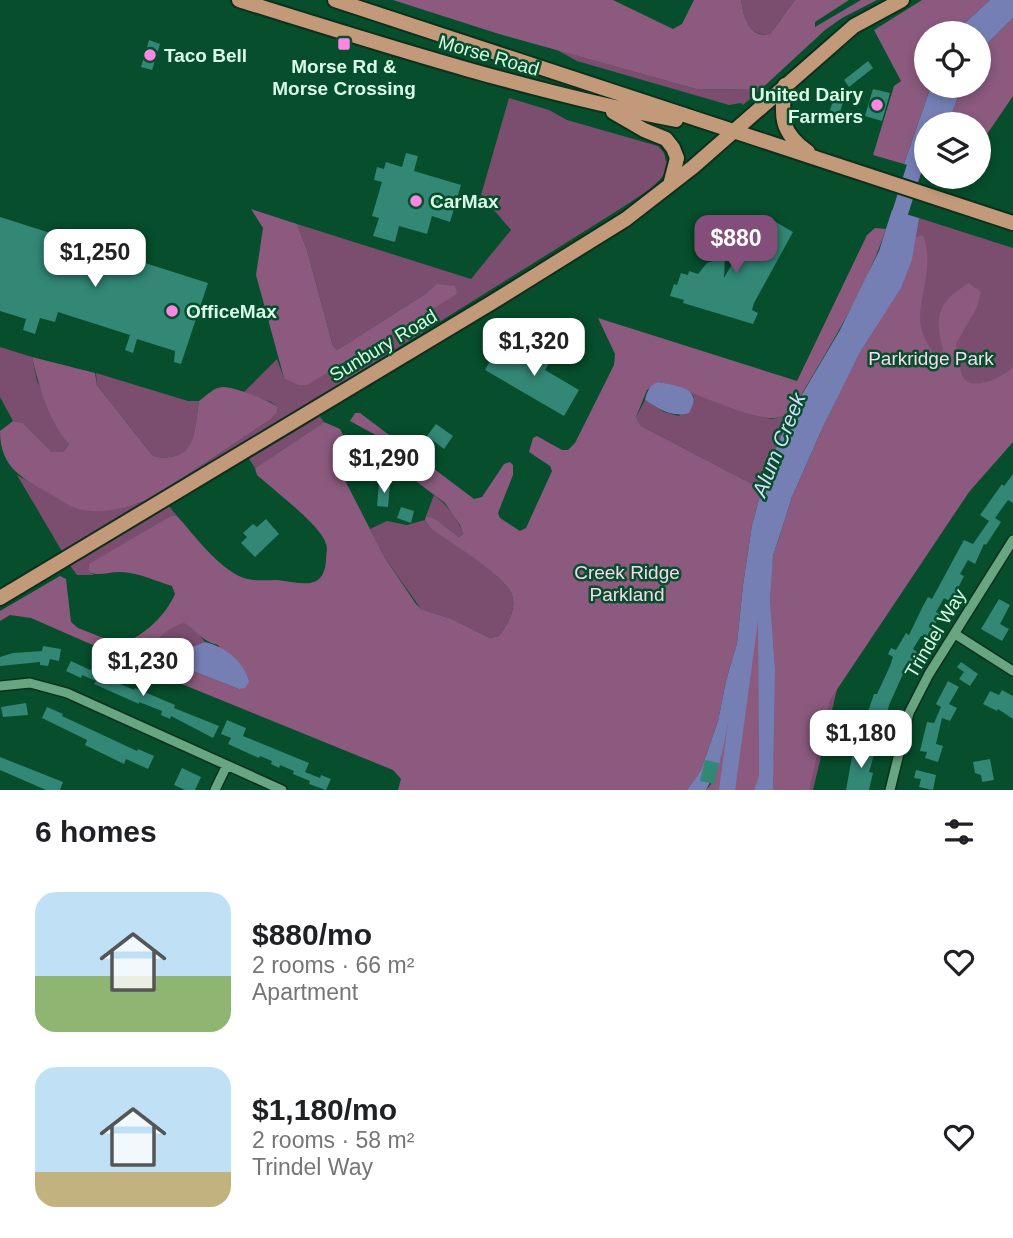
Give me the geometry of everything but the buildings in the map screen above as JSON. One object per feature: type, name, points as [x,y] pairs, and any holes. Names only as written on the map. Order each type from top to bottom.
[{"type":"main road","name":"Morse Road","points":[[239,0],[496,78],[603,106],[732,132]]},
{"type":"main road","name":"Morse Road","points":[[335,0],[503,53],[732,132],[1013,223]]},
{"type":"main road","name":"Sunbury Road","points":[[0,597],[626,219],[670,185],[855,26],[902,0]]},
{"type":"main road","points":[[785,85],[782,111],[784,125],[794,142],[821,160]]},
{"type":"main road","points":[[603,106],[644,130],[666,139],[677,158],[670,185]]},
{"type":"street","name":"Trindel Way","points":[[890,790],[909,713],[929,674],[1013,540]]},
{"type":"street","points":[[955,634],[1013,671]]},
{"type":"street","points":[[0,686],[30,683],[67,693],[282,790]]},
{"type":"street","points":[[215,790],[226,765]]},
{"type":"green space","points":[[393,0],[613,0],[673,29],[682,24],[694,0],[741,0],[748,25],[757,33],[770,34],[795,0],[849,0],[815,22],[815,27],[861,0],[877,0],[825,30],[760,90],[696,89],[499,34]]},
{"type":"green space","points":[[741,0],[795,0],[770,34],[762,34],[748,24]]},
{"type":"green space","points":[[922,0],[990,0],[967,21],[914,21],[914,98],[927,98],[922,112],[914,112],[914,135],[904,164],[873,155],[894,86],[901,81],[874,30]]},
{"type":"green space","points":[[1013,18],[1013,96],[991,128],[991,112],[952,112],[958,98],[991,98],[991,40]]},
{"type":"green space","points":[[557,50],[696,89],[760,90],[743,105],[729,105],[577,61]]},
{"type":"green space","points":[[509,98],[549,110],[567,120],[658,146],[666,161],[671,162],[656,183],[620,209],[161,496],[63,553],[17,475],[79,509],[137,504],[152,498],[277,413],[278,407],[271,402],[243,393],[277,359],[284,378],[457,294],[436,284],[425,294],[337,350],[333,346],[307,250],[297,224],[471,279],[511,230],[481,195]]},
{"type":"green space","points":[[251,209],[297,224],[307,250],[333,346],[337,350],[425,294],[436,284],[455,286],[457,294],[307,385],[298,385],[284,378],[256,275],[263,228]]},
{"type":"green space","name":"Parkridge Park","points":[[919,218],[1013,248],[1013,408],[891,463],[813,790],[727,790],[748,625],[896,245]]},
{"type":"green space","name":"Creek Ridge Parkland","points":[[875,228],[886,229],[877,253],[842,324],[790,415],[771,418],[755,415],[659,382],[647,390],[636,417],[641,426],[762,489],[752,525],[737,643],[718,721],[701,770],[687,790],[398,790],[401,779],[393,770],[167,678],[165,669],[177,665],[239,689],[218,645],[207,641],[184,623],[171,628],[160,638],[149,663],[143,667],[31,618],[10,615],[0,621],[0,611],[60,576],[66,579],[71,622],[78,628],[116,643],[143,633],[171,602],[175,594],[172,586],[129,573],[89,572],[89,564],[171,516],[177,516],[213,557],[239,576],[302,583],[315,581],[321,577],[326,560],[327,546],[323,536],[257,475],[255,468],[324,422],[340,429],[344,437],[335,454],[336,463],[385,558],[416,604],[421,609],[452,619],[490,638],[499,636],[512,612],[513,601],[508,587],[488,569],[431,529],[425,520],[426,516],[434,518],[459,537],[463,534],[445,503],[417,482],[408,461],[392,444],[350,421],[355,413],[360,413],[474,499],[482,497],[504,464],[510,462],[513,465],[513,475],[498,513],[500,518],[520,531],[526,528],[552,471],[550,466],[529,452],[533,438],[537,436],[562,450],[568,450],[575,443],[614,365],[615,354],[598,318],[797,381],[867,235]]},
{"type":"green space","name":"Parkridge Park","points":[[923,235],[927,256],[920,318],[924,337],[933,354],[940,355],[943,350],[939,318],[945,303],[969,283],[981,292],[977,307],[956,344],[960,366],[963,377],[967,382],[973,383],[996,378],[1013,367],[1013,442],[969,492],[830,700],[809,790],[773,790],[775,670],[770,600],[773,556],[792,497],[822,429],[860,352],[901,288],[912,260],[916,237]]},
{"type":"green space","points":[[0,347],[32,357],[37,381],[69,444],[63,452],[52,452],[23,423],[13,421],[0,397]]},
{"type":"green space","points":[[32,357],[95,373],[97,385],[152,455],[159,457],[178,455],[190,445],[199,401],[216,388],[243,391],[278,407],[277,413],[152,498],[118,509],[82,510],[23,478],[4,455],[0,431],[13,421],[23,423],[52,452],[63,452],[69,444],[50,415]]},
{"type":"green space","points":[[96,373],[188,401],[199,401],[190,445],[179,455],[152,455],[97,385]]},
{"type":"green space","points":[[689,390],[771,419],[790,415],[768,467],[762,489],[641,426],[636,417],[645,400],[664,412],[679,416],[694,397]]},
{"type":"green space","points":[[318,414],[324,422],[255,468],[248,457]]},
{"type":"green space","points":[[434,495],[455,517],[463,534],[459,537],[434,518],[426,516]]},
{"type":"green space","points":[[169,506],[177,516],[171,516],[89,572],[94,575],[77,575],[69,564]]},
{"type":"green space","points":[[425,520],[431,529],[476,560],[508,587],[513,601],[512,612],[499,636],[490,638],[452,619],[421,609],[385,558],[370,529],[387,521],[407,525]]},
{"type":"green space","points":[[753,615],[758,617],[759,776],[754,790],[706,790],[711,784],[748,620]]},
{"type":"green space","points":[[184,622],[194,628],[205,642],[176,653],[174,660],[177,665],[166,669],[167,678],[143,667],[149,663],[160,638],[177,624]]},
{"type":"water","points":[[990,0],[1013,0],[1013,18],[991,40],[991,21],[967,21]]},
{"type":"water","points":[[927,98],[958,98],[952,112],[922,112]]},
{"type":"water","points":[[914,135],[914,167],[904,164]]},
{"type":"water","points":[[892,210],[919,218],[912,260],[901,288],[860,352],[822,429],[792,497],[773,556],[770,600],[775,670],[773,790],[754,790],[759,776],[758,617],[753,615],[748,620],[719,765],[706,790],[687,790],[701,770],[718,721],[737,643],[752,525],[768,467],[790,415],[840,330],[879,251]]},
{"type":"water","points":[[659,382],[681,387],[691,393],[693,404],[689,413],[671,413],[645,400],[649,388]]},
{"type":"water","points":[[205,642],[220,647],[238,661],[249,682],[245,688],[239,689],[177,665],[174,660],[176,653]]},
{"type":"waterway","name":"Alum Creek","points":[[894,232],[914,169]]},
{"type":"waterway","name":"Alum Creek","points":[[727,790],[753,598]]},
{"type":"place","name":"Morse Rd & Morse Crossing","points":[[344,44]]},
{"type":"place","name":"Taco Bell","points":[[150,55]]},
{"type":"place","name":"United Dairy Farmers","points":[[877,105]]},
{"type":"place","name":"CarMax","points":[[416,201]]},
{"type":"place","name":"OfficeMax","points":[[172,311]]}]
